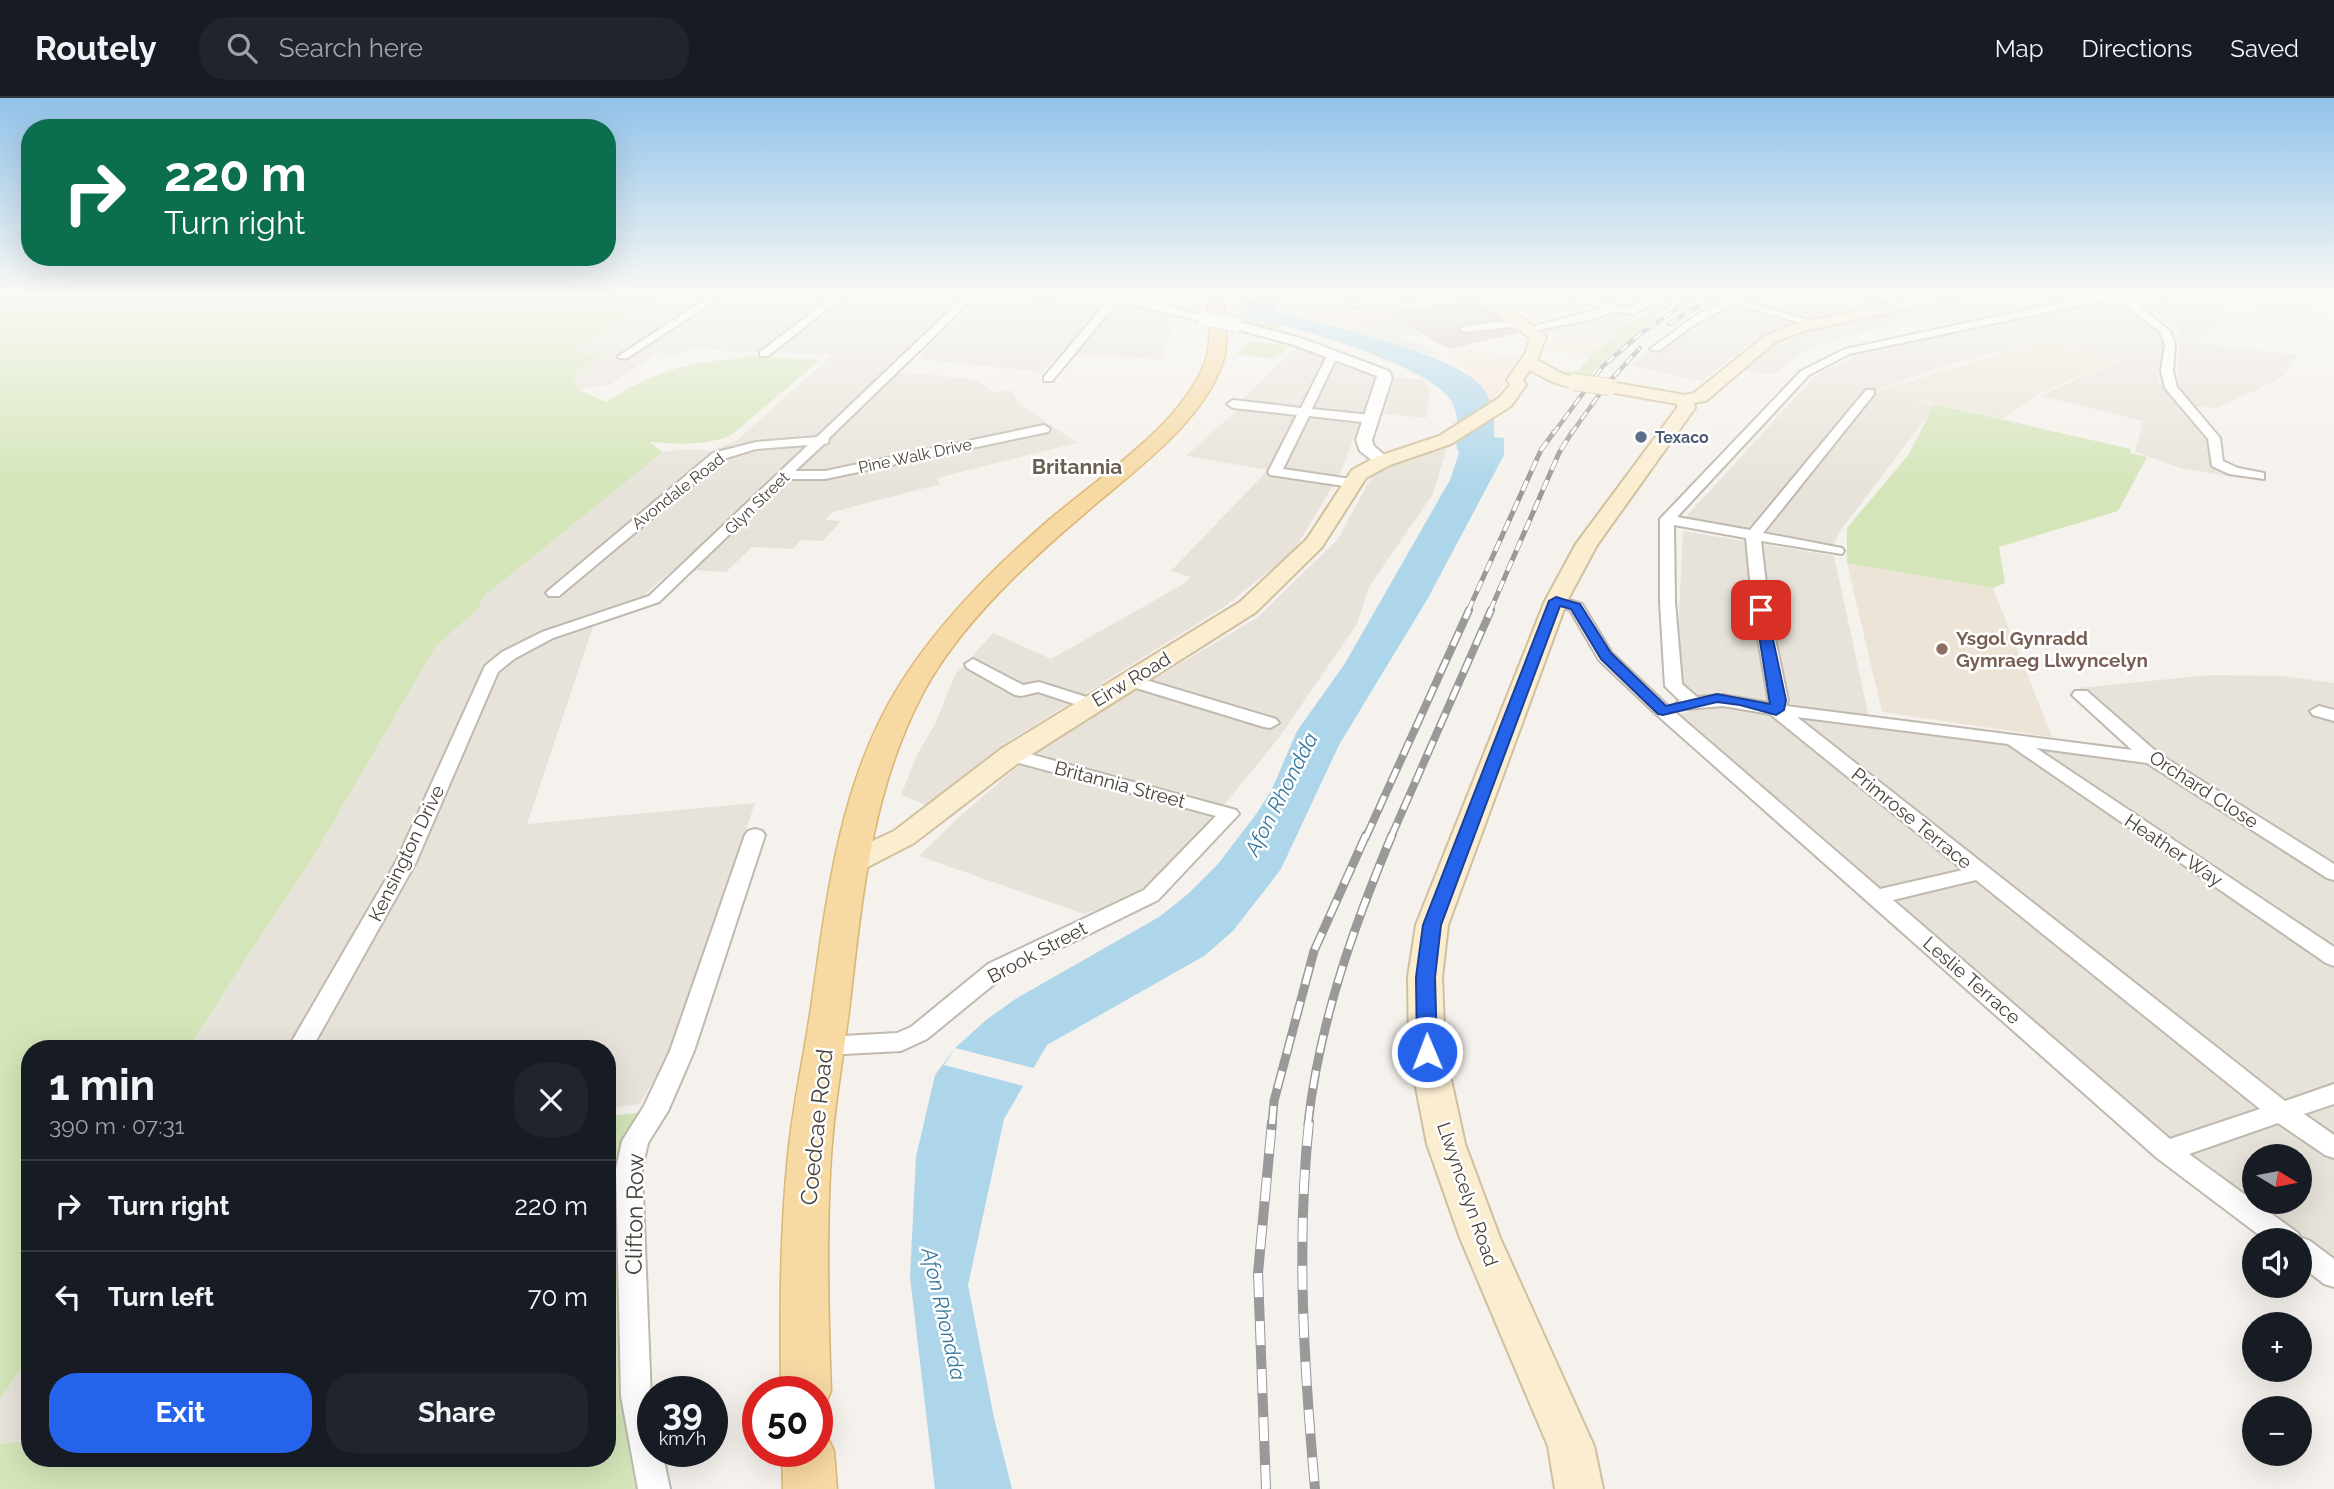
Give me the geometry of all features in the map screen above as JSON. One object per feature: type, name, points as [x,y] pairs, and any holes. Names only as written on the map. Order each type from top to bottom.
[{"type":"main road","name":"Coedcae Road","points":[[805,1376],[803,1310],[808,1171],[849,864],[872,775],[901,709],[934,655],[975,603],[1183,412],[1206,378],[1214,359]]},
{"type":"main road","name":"Eirw Road","points":[[849,864],[904,838],[1011,755],[1248,607],[1315,543],[1359,474],[1383,461],[1445,440],[1499,406],[1518,385],[1515,380],[1529,359]]},
{"type":"main road","points":[[1518,385],[1567,380],[1685,400],[1700,397],[1746,359]]},
{"type":"main road","points":[[1528,362],[1567,380]]},
{"type":"main road","name":"Llwyncelyn Road","points":[[1579,1489],[1572,1446],[1480,1238],[1446,1144],[1426,1040],[1425,977],[1432,925],[1556,601],[1587,544],[1686,408],[1685,400]]},
{"type":"main road","points":[[809,1467],[810,1489]]},
{"type":"street","name":"Glyn Street","points":[[505,655],[527,643],[634,609],[654,598],[907,359]]},
{"type":"street","points":[[1048,379],[1066,359]]},
{"type":"street","points":[[1331,359],[1275,472],[1351,483]]},
{"type":"street","points":[[1346,359],[1384,374],[1385,378],[1364,440],[1366,448],[1383,461]]},
{"type":"street","points":[[1692,702],[1674,686],[1668,631],[1667,519],[1805,373],[1832,359]]},
{"type":"street","points":[[2168,359],[2167,371],[2171,388],[2214,438],[2217,463],[2234,471],[2259,476]]},
{"type":"street","points":[[1776,710],[1779,700],[1761,610],[1753,536],[1870,392]]},
{"type":"street","points":[[1233,404],[1371,419]]},
{"type":"street","name":"Pine Walk Drive","points":[[786,475],[824,475],[1044,429]]},
{"type":"street","name":"Avondale Road","points":[[554,593],[718,457],[735,449],[759,444],[824,440]]},
{"type":"street","points":[[1667,519],[1837,551]]},
{"type":"street","name":"Leslie Terrace","points":[[1556,601],[1576,607],[1605,656],[1663,711],[2166,1151],[2270,1228]]},
{"type":"street","name":"Kensington Drive","points":[[305,1040],[406,862],[491,670],[505,655]]},
{"type":"street","points":[[973,664],[1021,691],[1039,687],[1090,704]]},
{"type":"street","points":[[1129,680],[1270,723]]},
{"type":"street","name":"Orchard Close","points":[[2081,695],[2152,758],[2334,873]]},
{"type":"street","points":[[1663,711],[1717,698],[1776,710],[1888,721],[2014,741],[2152,758]]},
{"type":"street","name":"Primrose Terrace","points":[[1776,710],[2281,1112],[2334,1148]]},
{"type":"street","name":"Heather Way","points":[[2014,741],[2334,958]]},
{"type":"street","name":"Britannia Street","points":[[1011,755],[1229,814]]},
{"type":"street","name":"Brook Street","points":[[825,1046],[901,1042],[919,1033],[996,970],[1151,895],[1229,814]]},
{"type":"street","name":"Clifton Row","points":[[654,1489],[636,1396],[629,1169],[635,1141],[655,1111],[682,1051],[755,835]]},
{"type":"street","points":[[1877,897],[1979,873]]},
{"type":"street","points":[[2166,1151],[2334,1094]]},
{"type":"street","points":[[2312,1258],[2334,1275]]},
{"type":"shaded area","points":[[574,359],[648,359],[611,384],[579,390],[573,382],[578,371]]},
{"type":"shaded area","points":[[829,359],[898,359],[885,371],[979,381],[992,392],[1012,390],[1019,403],[1077,443],[937,478],[940,484],[833,512],[825,520],[841,521],[823,541],[801,540],[793,549],[752,547],[726,572],[674,569],[637,601],[598,611],[527,824],[755,803],[669,1054],[640,1104],[616,1107],[616,1040],[193,1040],[314,855],[436,646],[478,609],[483,597],[663,452],[686,449],[712,451],[737,440]]},
{"type":"shaded area","points":[[918,359],[1054,359],[1041,372]]},
{"type":"shaded area","points":[[1284,359],[1337,359],[1379,374],[1339,476],[1293,552],[1224,607],[1001,746],[926,805],[901,795],[955,675],[993,633],[1051,659],[1180,586],[1191,577],[1171,571],[1268,470],[1186,456],[1236,411],[1239,402]]},
{"type":"shaded area","points":[[1452,359],[1516,359],[1498,396],[1491,401]]},
{"type":"shaded area","points":[[1639,359],[1730,359],[1702,381],[1631,366]]},
{"type":"shaded area","points":[[1754,359],[1794,359],[1772,375],[1740,370]]},
{"type":"shaded area","points":[[1850,359],[1972,359],[1875,390],[1936,405],[1840,531],[1833,546],[1686,517],[1814,377]]},
{"type":"shaded area","points":[[1985,359],[2114,361],[2036,395],[2003,419],[1879,391]]},
{"type":"shaded area","points":[[2111,359],[2161,359],[2158,380],[2208,443],[2210,463],[2245,479],[2181,468],[2135,452],[2143,421],[2040,396],[2117,361]]},
{"type":"shaded area","points":[[2178,359],[2295,359],[2283,377],[2217,408],[2192,406],[2178,385]]},
{"type":"shaded area","points":[[1395,377],[1424,380],[1430,390],[1426,418],[1384,414]]},
{"type":"shaded area","points":[[1447,447],[1433,494],[1369,587],[1357,624],[1278,739],[1209,823],[1154,882],[1119,903],[1084,914],[919,856],[1036,750],[1258,617],[1338,539],[1368,483],[1380,467]]},
{"type":"shaded area","points":[[1683,531],[1834,556],[1871,727],[2144,763],[2166,758],[2117,723],[2079,688],[2210,675],[2282,676],[2334,683],[2334,1262],[2312,1246],[2312,1228],[2289,1228],[2270,1214],[2312,1214],[2312,1144],[2242,1144],[2242,1193],[2149,1123],[1680,714],[1704,707],[1683,682],[1678,634]]},
{"type":"shaded area","name":"Ysgol Gynradd Gymraeg Llwyncelyn","points":[[1847,563],[1993,588],[2052,737],[1882,712]]},
{"type":"shaded area","points":[[21,1368],[21,1442],[0,1444],[0,1400]]},
{"type":"green space","points":[[0,359],[596,359],[578,371],[573,382],[579,390],[606,402],[654,376],[704,362],[741,359],[820,360],[730,436],[700,443],[649,442],[663,452],[483,597],[478,609],[436,646],[314,855],[193,1040],[21,1040],[21,1368],[0,1400]]},
{"type":"green space","points":[[1588,359],[1606,359],[1587,380],[1558,371],[1579,371]]},
{"type":"green space","points":[[1934,404],[2131,449],[2130,453],[2147,457],[2118,511],[1999,547],[2005,583],[1993,588],[1847,563],[1847,528],[1909,454]]},
{"type":"green space","points":[[655,1111],[635,1141],[648,1376],[637,1376],[637,1467],[653,1467],[654,1489],[0,1489],[0,1444],[21,1442],[21,1467],[616,1467],[616,1115]]},
{"type":"water","name":"Afon Rhondda","points":[[1384,359],[1436,359],[1472,378],[1485,391],[1490,402],[1494,418],[1494,437],[1504,438],[1504,455],[1428,598],[1339,745],[1281,869],[1233,931],[1204,956],[1047,1045],[1004,1119],[968,1285],[994,1418],[1012,1489],[935,1489],[910,1277],[916,1157],[935,1075],[955,1048],[986,1020],[1017,998],[1159,917],[1188,894],[1218,864],[1257,813],[1272,789],[1297,731],[1344,665],[1450,480],[1459,453],[1456,441],[1457,417],[1452,402],[1441,390]]},
{"type":"pier","points":[[955,1048],[1034,1068],[1024,1086],[944,1065]]},
{"type":"railway","points":[[1553,434],[1603,366],[1611,359]]},
{"type":"railway","points":[[1571,434],[1606,385],[1630,359]]},
{"type":"railway","points":[[1468,611],[1541,450],[1554,432]]},
{"type":"railway","points":[[1490,611],[1559,453],[1572,432]]},
{"type":"railway","points":[[1366,837],[1469,610]]},
{"type":"railway","points":[[1391,837],[1491,610]]},
{"type":"railway","points":[[1272,1124],[1274,1101],[1314,951],[1366,835]]},
{"type":"railway","points":[[1308,1124],[1313,1086],[1329,1013],[1351,941],[1392,835]]},
{"type":"railway","points":[[1266,1489],[1258,1273],[1272,1122]]},
{"type":"railway","points":[[1309,1122],[1302,1260],[1315,1489]]},
{"type":"place","name":"Texaco","points":[[1641,437]]},
{"type":"place","name":"Ysgol Gynradd Gymraeg Llwyncelyn","points":[[1942,649]]},
{"type":"district","name":"Britannia","points":[[1077,466]]},
{"type":"route","points":[[1427,1052],[1425,977],[1432,925],[1556,601],[1576,607],[1605,656],[1663,711],[1717,698],[1776,710],[1779,700],[1761,610]]}]
